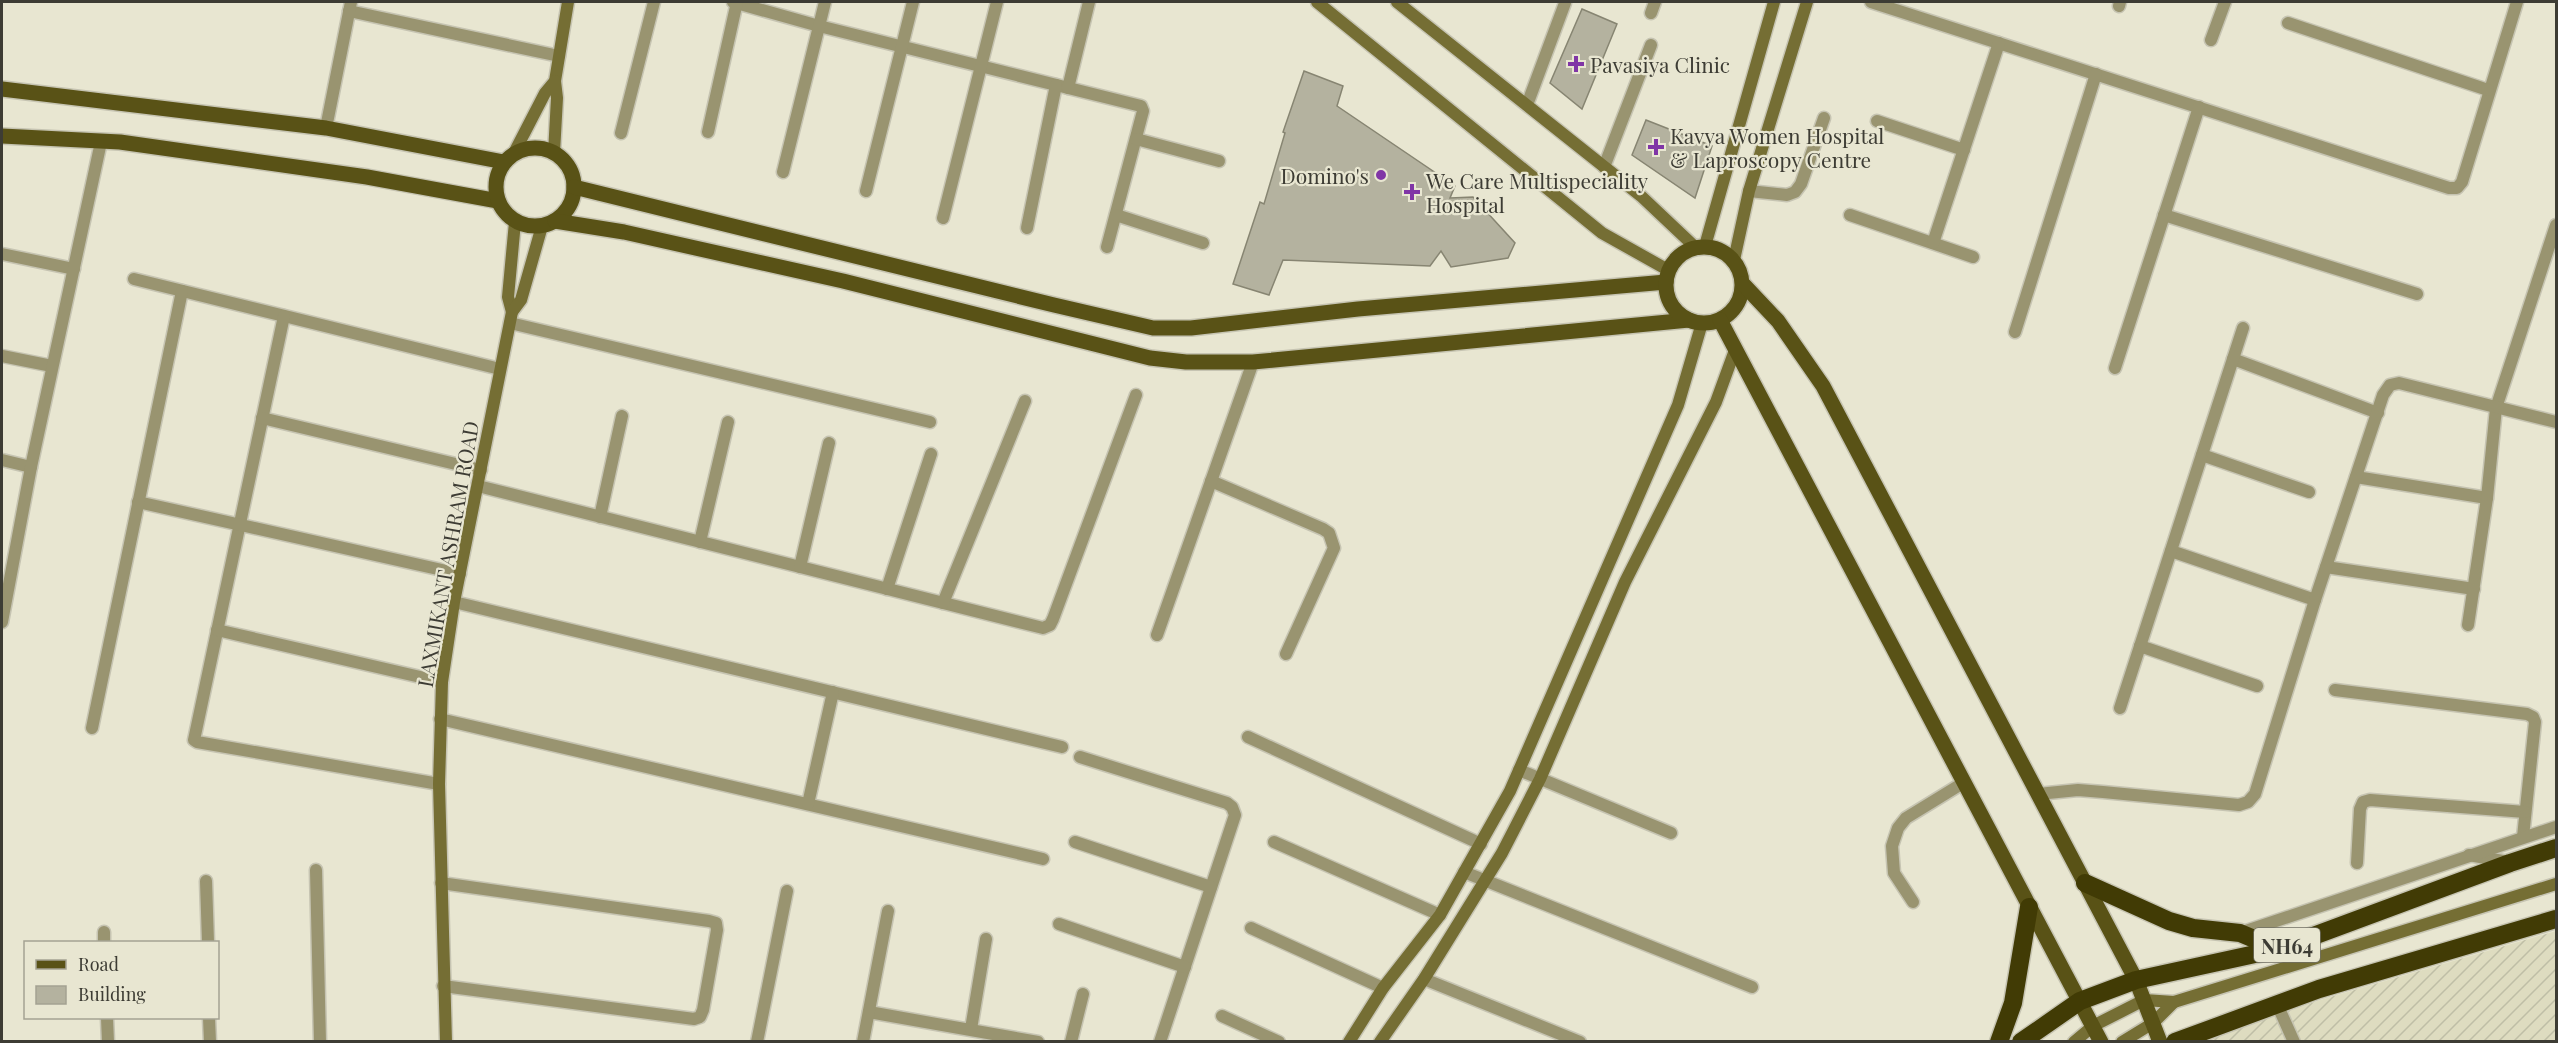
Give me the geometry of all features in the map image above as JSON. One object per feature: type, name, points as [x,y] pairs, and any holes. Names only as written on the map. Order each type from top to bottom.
[{"type":"highway","name":"NH64","points":[[2021,1041],[2080,1001],[2136,980],[2278,949],[2556,848]]},
{"type":"highway","points":[[2085,883],[2169,921],[2193,928],[2240,933],[2278,949]]},
{"type":"highway","points":[[1999,1041],[2013,1003],[2029,907]]},
{"type":"highway","name":"NH64","points":[[2175,1041],[2330,986],[2556,919]]},
{"type":"main road","points":[[2,89],[326,128],[509,158]]},
{"type":"main road","points":[[2,136],[120,142],[367,177],[498,201]]},
{"type":"main road","points":[[549,224],[569,206],[574,186],[568,167],[554,153],[541,148],[527,148],[509,158],[497,174],[495,188],[498,201],[505,213],[515,222],[529,226],[549,224],[624,232],[831,279],[1150,358],[1186,362],[1253,362],[1720,320],[1737,306],[1743,284],[1741,271],[1726,253],[1700,247],[1679,256],[1667,276],[1667,294],[1671,305],[1696,322]]},
{"type":"main road","points":[[574,186],[1154,328],[1191,328],[1667,276]]},
{"type":"main road","points":[[1743,284],[1778,321],[1823,386],[2136,980],[2160,1041]]},
{"type":"main road","points":[[1720,320],[2101,1041]]},
{"type":"street","points":[[554,153],[557,98],[555,81],[568,2]]},
{"type":"street","points":[[621,132],[654,2]]},
{"type":"street","points":[[708,132],[735,2],[982,68],[1141,106],[1143,111],[1107,247]]},
{"type":"street","points":[[783,172],[825,2]]},
{"type":"street","points":[[866,191],[913,2]]},
{"type":"street","points":[[943,218],[997,2]]},
{"type":"street","points":[[1027,228],[1062,86],[1089,2]]},
{"type":"street","points":[[1317,2],[1602,233],[1667,276]]},
{"type":"street","points":[[1397,2],[1641,196],[1700,247],[1774,2]]},
{"type":"street","points":[[1734,260],[1749,191],[1807,2]]},
{"type":"street","points":[[1871,2],[2449,188],[2457,188],[2462,182],[2488,90],[2517,2]]},
{"type":"street","points":[[2211,40],[2225,2]]},
{"type":"street","points":[[1527,105],[1565,3]]},
{"type":"street","points":[[326,128],[350,6],[559,56]]},
{"type":"street","points":[[2288,22],[2488,90]]},
{"type":"street","points":[[1933,243],[1999,43]]},
{"type":"street","points":[[1604,167],[1651,45]]},
{"type":"street","points":[[2015,332],[2096,74]]},
{"type":"street","points":[[509,158],[555,81]]},
{"type":"street","points":[[2115,368],[2199,107]]},
{"type":"street","points":[[1749,191],[1787,195],[1795,192],[1824,118]]},
{"type":"street","points":[[1877,121],[1964,150]]},
{"type":"street","points":[[1136,139],[1219,161]]},
{"type":"street","points":[[2,622],[7,566],[31,467],[101,142]]},
{"type":"street","points":[[1116,215],[1203,243]]},
{"type":"street","points":[[1850,215],[1973,257]]},
{"type":"street","points":[[2164,215],[2418,294]]},
{"type":"street","points":[[515,222],[508,297],[511,317],[930,422]]},
{"type":"street","name":"LAXMIKANT ASHRAM ROAD","points":[[446,1041],[439,784],[442,682],[454,602],[511,317],[522,300],[549,224]]},
{"type":"street","points":[[2468,625],[2487,498],[2496,408],[2556,225]]},
{"type":"street","points":[[2,254],[74,269]]},
{"type":"street","points":[[134,279],[500,369]]},
{"type":"street","points":[[92,728],[182,291]]},
{"type":"street","points":[[284,316],[194,735],[197,742],[439,784]]},
{"type":"street","points":[[1348,1041],[1383,988],[1440,915],[1481,844],[1519,770],[1678,405],[1696,322]]},
{"type":"street","points":[[2120,708],[2243,328]]},
{"type":"street","points":[[1380,1041],[1424,979],[1486,881],[1540,779],[1625,582],[1716,402],[1735,350]]},
{"type":"street","points":[[2,356],[52,366]]},
{"type":"street","points":[[2234,359],[2378,412]]},
{"type":"street","points":[[1157,635],[1253,362]]},
{"type":"street","points":[[2038,794],[2078,790],[2239,805],[2248,802],[2255,794],[2315,600],[2383,396],[2390,385],[2398,383],[2556,422]]},
{"type":"street","points":[[478,486],[1043,628],[1050,625],[1136,395]]},
{"type":"street","points":[[943,603],[1025,401]]},
{"type":"street","points":[[600,517],[622,416]]},
{"type":"street","points":[[262,418],[481,470]]},
{"type":"street","points":[[700,542],[728,422]]},
{"type":"street","points":[[800,567],[829,443]]},
{"type":"street","points":[[887,589],[931,454]]},
{"type":"street","points":[[2202,455],[2309,492]]},
{"type":"street","points":[[2,460],[31,467]]},
{"type":"street","points":[[2356,477],[2487,498]]},
{"type":"street","points":[[1211,481],[1323,529],[1333,541],[1334,548],[1286,654]]},
{"type":"street","points":[[138,502],[460,574]]},
{"type":"street","points":[[2171,551],[2315,600]]},
{"type":"street","points":[[2326,567],[2474,589]]},
{"type":"street","points":[[454,602],[1062,747]]},
{"type":"street","points":[[216,630],[442,682]]},
{"type":"street","points":[[2140,646],[2257,686]]},
{"type":"street","points":[[2335,690],[2527,714],[2533,717],[2535,722],[2523,837]]},
{"type":"street","points":[[808,804],[833,692]]},
{"type":"street","points":[[440,719],[1043,859]]},
{"type":"street","points":[[1248,737],[1481,844]]},
{"type":"street","points":[[1080,757],[1227,803],[1235,814],[1161,1041]]},
{"type":"street","points":[[1519,770],[1671,833]]},
{"type":"street","points":[[1913,902],[1894,873],[1892,846],[1898,828],[1906,818],[1963,783]]},
{"type":"street","points":[[2357,863],[2360,808],[2364,802],[2370,800],[2525,812]]},
{"type":"street","points":[[2240,933],[2556,827]]},
{"type":"street","points":[[1075,842],[1211,887]]},
{"type":"street","points":[[1274,842],[1440,915]]},
{"type":"street","points":[[2468,855],[2510,863]]},
{"type":"street","points":[[316,870],[320,1041]]},
{"type":"street","points":[[1464,872],[1752,987]]},
{"type":"street","points":[[206,881],[208,941]]},
{"type":"street","points":[[441,883],[709,921],[716,923],[717,930],[704,1010],[700,1017],[694,1019],[443,986]]},
{"type":"street","points":[[2074,1041],[2093,1026],[2144,1000],[2174,1002],[2556,884]]},
{"type":"street","points":[[757,1041],[787,891]]},
{"type":"street","points":[[863,1041],[888,911]]},
{"type":"street","points":[[1059,924],[1185,967]]},
{"type":"street","points":[[1251,928],[1383,988]]},
{"type":"street","points":[[971,1029],[986,939]]},
{"type":"street","points":[[1424,979],[1580,1041]]},
{"type":"street","points":[[1071,1041],[1083,994]]},
{"type":"street","points":[[2122,1041],[2153,1023],[2174,1002]]},
{"type":"street","points":[[2277,1004],[2294,1041]]},
{"type":"street","points":[[869,1012],[1038,1041]]},
{"type":"street","points":[[1222,1016],[1279,1041]]},
{"type":"street","points":[[107,1019],[108,1041]]},
{"type":"street","points":[[209,1019],[210,1041]]},
{"type":"shaded area","points":[[2556,931],[2556,1041],[2202,1042],[2320,1000]]},
{"type":"building","points":[[1582,9],[1617,24],[1582,109],[1550,83]]},
{"type":"building","points":[[1304,71],[1343,86],[1337,106],[1455,186],[1450,198],[1473,197],[1515,243],[1508,258],[1451,267],[1441,251],[1430,266],[1283,260],[1269,295],[1233,284],[1260,202],[1264,204],[1285,133],[1283,132]]},
{"type":"building","points":[[1646,120],[1712,146],[1695,198],[1632,155]]},
{"type":"place","name":"Pavasiya Clinic","points":[[1576,64]]},
{"type":"place","name":"Kavya Women Hospital & Laproscopy Centre","points":[[1656,147]]},
{"type":"place","name":"Domino's","points":[[1381,175]]},
{"type":"place","name":"We Care Multispeciality Hospital","points":[[1412,192]]}]
